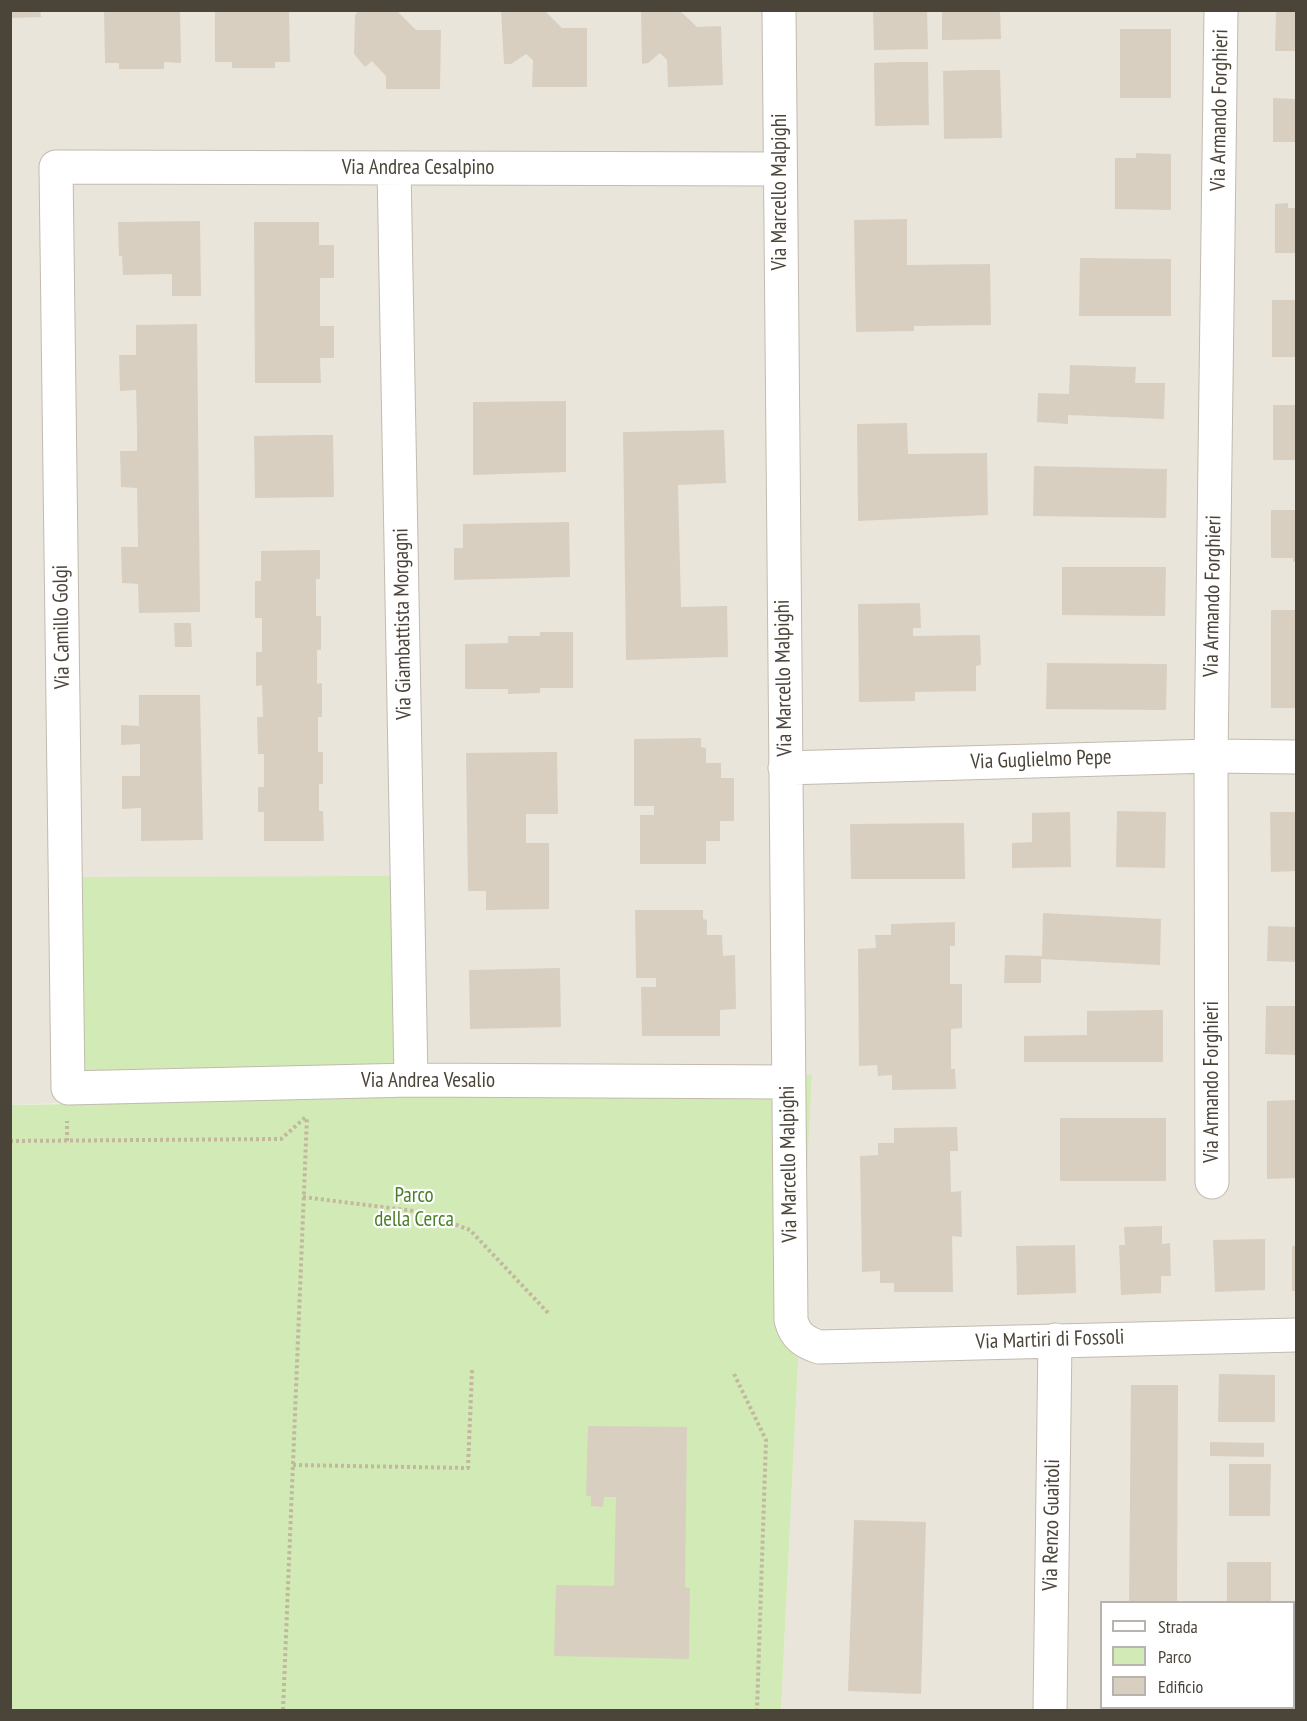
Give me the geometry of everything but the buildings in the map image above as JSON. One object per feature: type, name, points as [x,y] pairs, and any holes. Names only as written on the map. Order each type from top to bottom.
[{"type":"street","name":"Via Marcello Malpighi","points":[[779,10],[791,1320],[794,1331],[804,1342]]},
{"type":"street","name":"Via Armando Forghieri","points":[[1212,1182],[1211,756],[1221,10]]},
{"type":"street","name":"Via Andrea Cesalpino","points":[[56,166],[780,169]]},
{"type":"street","name":"Via Camillo Golgi","points":[[56,166],[68,1088]]},
{"type":"street","name":"Via Giambattista Morgagni","points":[[394,168],[411,1080]]},
{"type":"street","name":"Via Guglielmo Pepe","points":[[785,768],[1211,756],[1296,758]]},
{"type":"street","name":"Via Andrea Vesalio","points":[[68,1088],[411,1080],[788,1082]]},
{"type":"street","name":"Via Martiri di Fossoli","points":[[804,1342],[819,1347],[1296,1335]]},
{"type":"street","name":"Via Renzo Guaitoli","points":[[1050,1710],[1055,1340]]},
{"type":"path","points":[[283,1710],[307,1117]]},
{"type":"path","points":[[10,1141],[281,1140]]},
{"type":"path","points":[[303,1197],[422,1212],[470,1230],[550,1316]]},
{"type":"path","points":[[293,1465],[468,1468],[472,1370]]},
{"type":"path","points":[[734,1374],[766,1440],[757,1710]]},
{"type":"shaded area","points":[[10,11],[1296,11],[1296,1710],[781,1710],[812,1075],[11,1105]]},
{"type":"green space","name":"Parco della Cerca","points":[[412,876],[414,1075],[812,1075],[781,1710],[11,1710],[10,1105],[72,1104],[72,877]]}]
